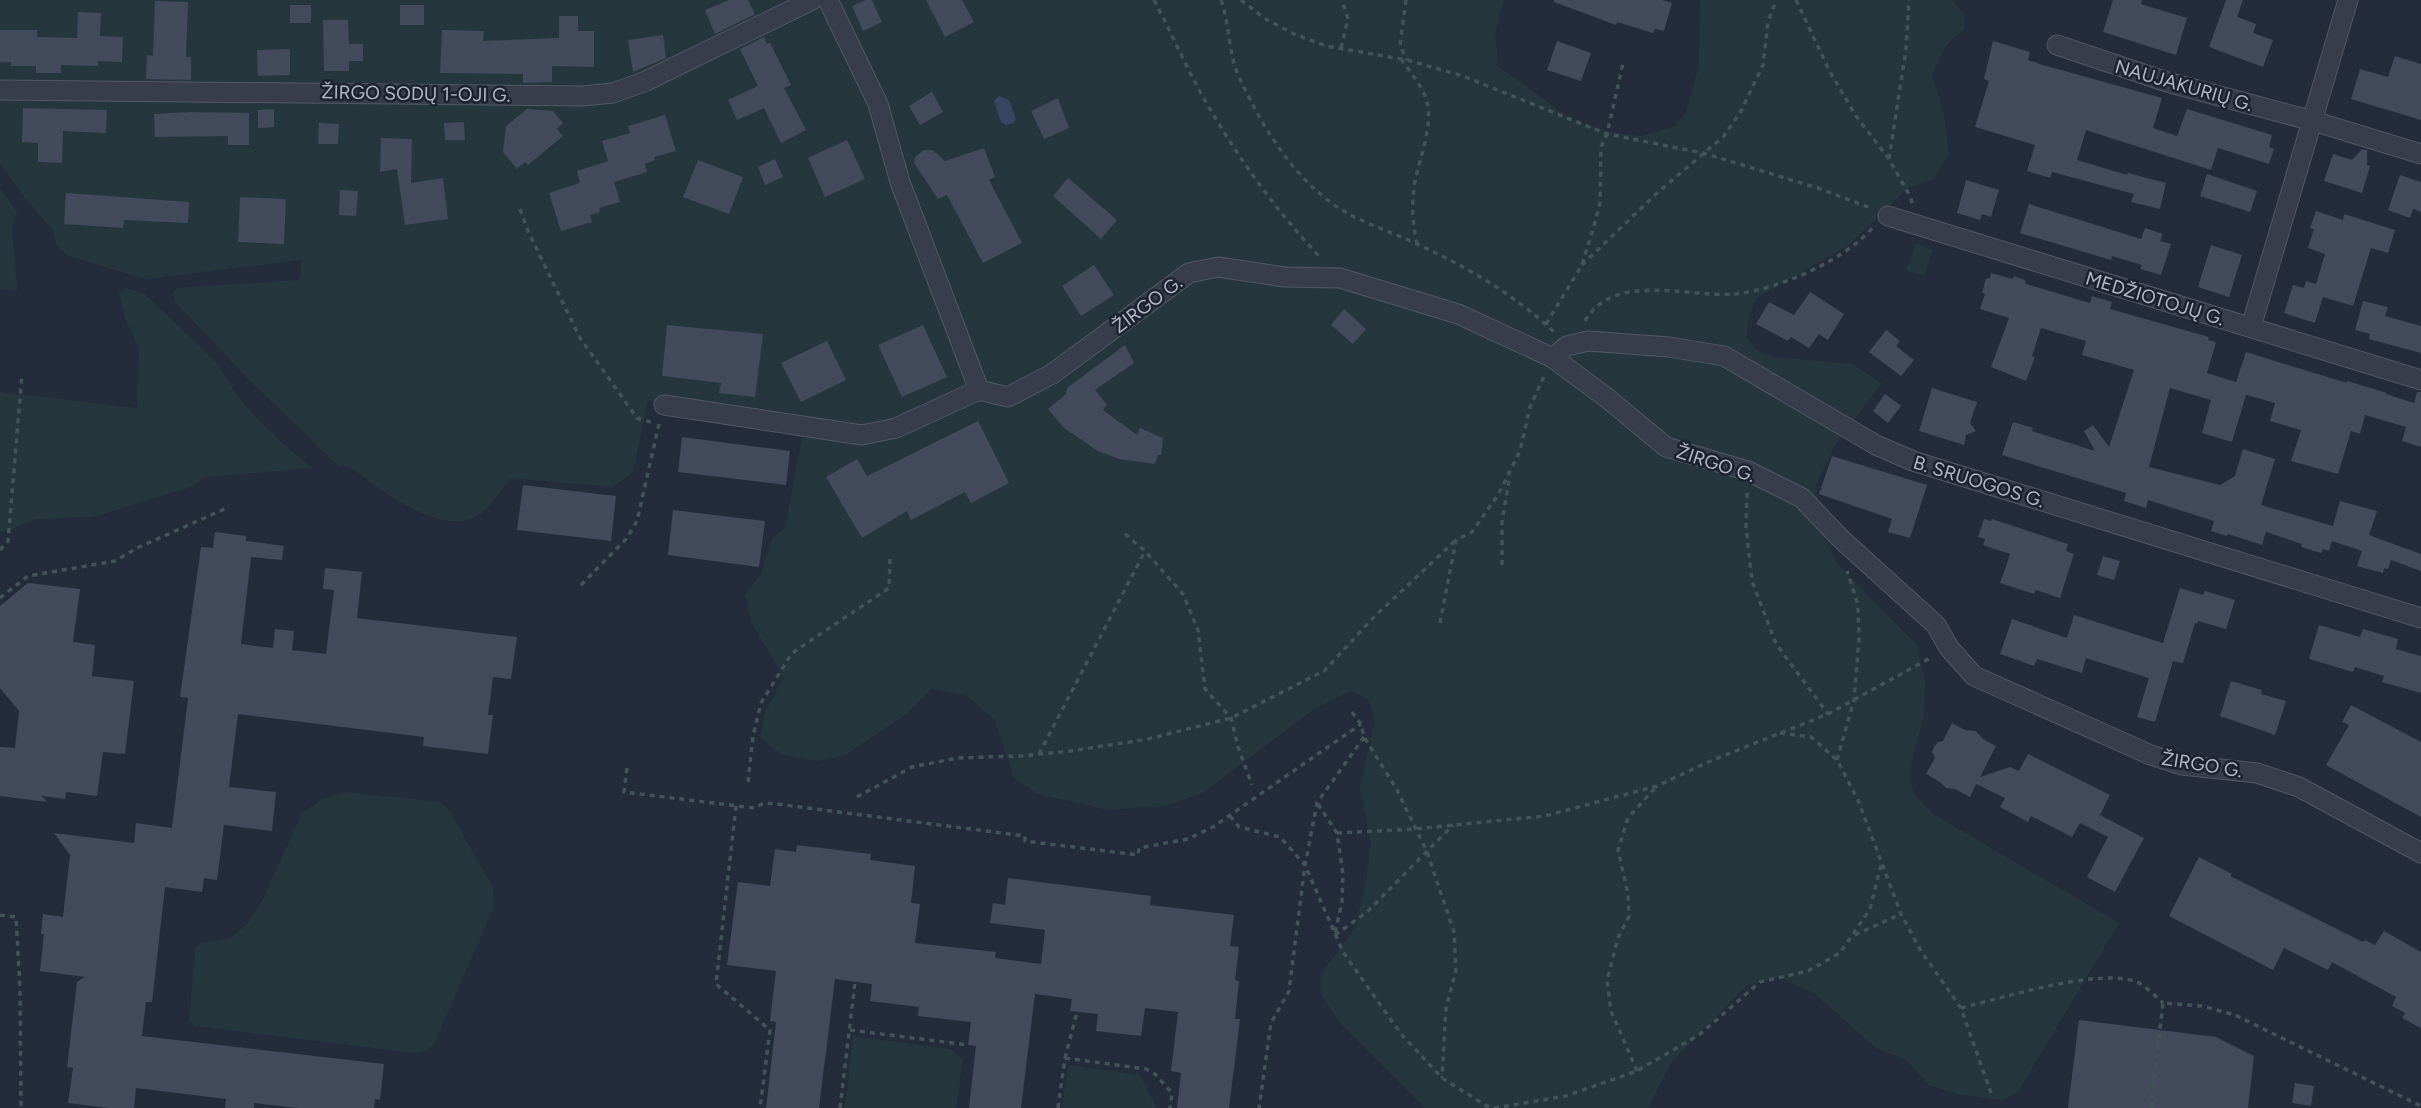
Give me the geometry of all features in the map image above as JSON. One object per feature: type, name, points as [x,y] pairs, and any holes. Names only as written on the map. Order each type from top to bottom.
[{"type":"street","name":"ŽIRGO SODŲ 1-OJI G.","points":[[0,90],[583,96],[613,93],[646,81],[812,0]]},
{"type":"street","points":[[664,405],[862,435],[896,428],[979,390],[900,182],[878,103],[828,0]]},
{"type":"street","points":[[2251,327],[2348,0]]},
{"type":"street","name":"NAUJAKURIŲ G.","points":[[2057,45],[2167,82],[2313,121],[2421,154]]},
{"type":"street","name":"MEDŽIOTOJŲ G.","points":[[1884,214],[2421,380]]},
{"type":"street","name":"ŽIRGO G.","points":[[979,390],[1008,397],[1052,374],[1189,273],[1218,267],[1284,277],[1340,278],[1458,314],[1564,349],[1607,398],[1666,447],[1748,471],[1802,498],[1840,538],[1936,625],[1949,648],[1974,676],[2151,755],[2182,765],[2257,773],[2299,787],[2421,853]]},
{"type":"street","name":"B. SRUOGOS G.","points":[[1564,349],[1588,341],[1605,341],[1724,356],[1876,445],[1913,461],[2421,618]]},
{"type":"path","points":[[1154,0],[1203,96],[1256,179],[1288,223],[1340,278]]},
{"type":"path","points":[[1221,0],[1237,74],[1262,122],[1296,171],[1342,210],[1417,243],[1500,289],[1546,324],[1564,349]]},
{"type":"path","points":[[858,797],[912,766],[957,758],[1039,754],[1148,739],[1231,718],[1324,671],[1374,617],[1456,540],[1472,532],[1498,495],[1520,451],[1530,407],[1564,349],[1588,316],[1614,296],[1642,289],[1725,294],[1771,288],[1804,274],[1864,237],[1884,214],[1821,189],[1703,153],[1607,134],[1571,117],[1462,76],[1408,60],[1326,46],[1294,34],[1264,18],[1241,0]]},
{"type":"path","points":[[1341,48],[1348,19],[1342,0]]},
{"type":"path","points":[[1406,0],[1400,45],[1408,60]]},
{"type":"path","points":[[1546,324],[1582,265],[1656,194],[1723,136],[1740,113],[1763,65],[1768,22],[1776,0]]},
{"type":"path","points":[[1796,0],[1829,70],[1856,116],[1889,159],[1911,198],[1914,224]]},
{"type":"path","points":[[1889,159],[1906,49],[1909,0]]},
{"type":"path","points":[[1401,59],[1427,98],[1423,155],[1415,178],[1412,222],[1417,243]]},
{"type":"path","points":[[1582,265],[1600,203],[1601,147],[1607,134],[1623,63]]},
{"type":"path","points":[[520,209],[580,338],[637,418],[659,425]]},
{"type":"path","points":[[0,550],[8,541],[22,374]]},
{"type":"path","points":[[581,585],[627,538],[637,521],[664,405]]},
{"type":"path","points":[[1502,565],[1502,521],[1511,470]]},
{"type":"path","points":[[1748,471],[1746,527],[1752,581],[1776,644],[1828,714]]},
{"type":"path","points":[[0,598],[28,576],[115,561],[137,548],[229,508]]},
{"type":"path","points":[[1125,534],[1145,551],[1184,594],[1198,630],[1205,689],[1231,718],[1252,785]]},
{"type":"path","points":[[1837,760],[1854,700],[1858,639],[1858,605],[1846,569],[1840,538]]},
{"type":"path","points":[[1440,622],[1456,540]]},
{"type":"path","points":[[1039,754],[1145,551]]},
{"type":"path","points":[[748,782],[753,736],[761,703],[786,662],[792,653],[889,588],[890,559]]},
{"type":"path","points":[[1337,833],[1415,829],[1545,816],[1657,786],[1708,762],[1828,714],[1949,648]]},
{"type":"path","points":[[1352,712],[1361,724],[1364,737],[1396,788],[1427,852],[1454,932],[1456,970],[1446,1008],[1442,1078]]},
{"type":"path","points":[[627,768],[624,792],[754,808],[764,803],[777,804],[1025,836],[1025,841],[1138,855],[1139,848],[1188,839],[1230,816],[1361,724]]},
{"type":"path","points":[[1778,733],[1811,737],[1837,760],[1858,800],[1881,865],[1891,881],[1901,914],[1921,951],[1961,1008],[1991,1093]]},
{"type":"path","points":[[1259,1108],[1271,1023],[1289,990],[1305,865],[1317,803],[1364,737]]},
{"type":"path","points":[[1637,1071],[1611,1011],[1607,980],[1618,937],[1629,916],[1628,894],[1618,850],[1628,818],[1657,786]]},
{"type":"path","points":[[1317,803],[1337,833],[1343,874],[1342,902],[1335,935]]},
{"type":"path","points":[[736,806],[716,984],[770,1030],[760,1108]]},
{"type":"path","points":[[1230,816],[1239,827],[1280,837],[1305,865],[1335,935],[1366,986],[1401,1034],[1442,1078],[1492,1108],[1566,1096],[1637,1071],[1699,1035],[1760,982],[1808,971],[1840,953],[1870,909],[1881,865]]},
{"type":"path","points":[[1335,935],[1366,913],[1452,825]]},
{"type":"path","points":[[1854,935],[1901,914]]},
{"type":"path","points":[[0,915],[16,917],[20,988],[20,1108]]},
{"type":"path","points":[[1961,1008],[2067,983],[2114,978],[2139,982],[2163,1003],[2202,1006],[2235,1014],[2421,1106]]},
{"type":"path","points":[[840,1108],[855,982]]},
{"type":"path","points":[[2151,1108],[2163,1003]]},
{"type":"path","points":[[1058,1108],[1065,1058],[1077,1012]]},
{"type":"path","points":[[850,1030],[968,1045]]},
{"type":"path","points":[[1065,1058],[1146,1069],[1155,1074],[1172,1093],[1170,1108]]},
{"type":"shaded area","points":[[0,0],[1504,0],[1495,34],[1499,67],[1571,119],[1611,132],[1642,136],[1675,126],[1686,112],[1699,65],[1700,0],[1952,0],[1965,15],[1964,29],[1945,47],[1932,75],[1944,114],[1949,154],[1934,179],[1908,188],[1846,247],[1756,298],[1748,321],[1747,337],[1756,350],[1772,357],[1852,364],[1882,383],[1837,442],[1816,484],[1822,532],[1838,564],[1917,645],[1925,683],[1924,717],[1912,759],[1910,779],[1914,795],[1933,814],[2119,923],[2018,1092],[2002,1100],[1957,1094],[1929,1085],[1906,1060],[1876,1048],[1815,994],[1779,977],[1747,985],[1671,1063],[1648,1108],[1425,1108],[1339,1022],[1321,994],[1321,974],[1355,928],[1366,881],[1371,843],[1360,787],[1375,721],[1368,699],[1351,691],[1313,710],[1204,792],[1166,806],[1108,810],[1038,794],[1014,778],[995,720],[966,695],[931,689],[905,715],[845,755],[817,761],[783,755],[760,738],[765,712],[784,678],[752,623],[745,595],[761,574],[773,538],[785,528],[805,421],[648,401],[633,472],[613,487],[511,478],[483,512],[463,521],[446,521],[410,508],[348,466],[338,466],[249,380],[175,302],[172,294],[176,288],[299,280],[302,260],[146,279],[68,256],[57,245],[51,228],[0,163]]},
{"type":"shaded area","points":[[0,188],[17,212],[12,228],[17,290],[0,289]]},
{"type":"shaded area","points":[[1916,243],[1933,250],[1924,276],[1906,270]]},
{"type":"shaded area","points":[[125,288],[145,294],[219,365],[236,394],[260,422],[313,468],[205,477],[188,488],[93,517],[37,519],[0,533],[0,392],[137,408],[139,349],[125,318],[119,293]]},
{"type":"shaded area","points":[[345,792],[440,802],[450,811],[493,888],[494,907],[434,1044],[426,1051],[414,1053],[194,1026],[189,1019],[196,948],[200,943],[231,938],[248,923],[262,901],[302,813],[324,798]]},
{"type":"shaded area","points":[[853,1036],[951,1049],[963,1060],[956,1108],[845,1108]]},
{"type":"shaded area","points":[[1068,1065],[1140,1075],[1157,1108],[1062,1108]]},
{"type":"water","points":[[999,96],[1009,100],[1016,119],[1013,123],[1006,125],[1001,122],[994,101]]},
{"type":"building","points":[[729,0],[748,0],[755,14],[715,34],[705,10]]},
{"type":"building","points":[[872,0],[882,22],[863,31],[852,6]]},
{"type":"building","points":[[926,0],[962,0],[974,22],[945,37]]},
{"type":"building","points":[[1554,0],[1662,0],[1672,3],[1664,31],[1655,29],[1653,33],[1617,22],[1616,25]]},
{"type":"building","points":[[2113,0],[2142,0],[2141,4],[2187,18],[2176,55],[2103,32]]},
{"type":"building","points":[[2226,0],[2243,0],[2237,17],[2256,24],[2253,33],[2273,40],[2263,67],[2209,47]]},
{"type":"building","points":[[155,1],[188,2],[186,57],[191,57],[191,80],[146,79],[147,55],[153,56]]},
{"type":"building","points":[[290,5],[311,5],[311,23],[290,23]]},
{"type":"building","points":[[400,5],[424,5],[424,25],[400,25]]},
{"type":"building","points":[[78,12],[101,13],[100,36],[123,37],[122,62],[98,61],[98,66],[61,65],[61,73],[36,73],[36,66],[11,66],[11,62],[0,62],[0,30],[37,30],[37,37],[77,38]]},
{"type":"building","points":[[559,16],[578,16],[578,31],[594,31],[594,67],[552,66],[552,82],[523,83],[523,74],[440,73],[442,30],[484,31],[483,41],[559,38]]},
{"type":"building","points":[[323,20],[348,20],[349,44],[363,44],[363,61],[349,61],[349,71],[324,71]]},
{"type":"building","points":[[663,35],[666,58],[633,72],[628,40]]},
{"type":"building","points":[[764,37],[767,44],[770,43],[791,85],[784,88],[806,130],[781,143],[764,108],[737,120],[728,100],[758,86],[740,49]]},
{"type":"building","points":[[1557,41],[1591,53],[1581,81],[1547,70]]},
{"type":"building","points":[[1993,41],[2030,52],[2028,60],[2162,98],[2153,128],[2177,136],[2187,109],[2272,135],[2269,147],[2274,149],[2269,164],[2218,148],[2211,170],[2086,130],[2077,160],[2166,183],[2160,209],[2131,202],[2134,194],[2052,172],[2050,178],[2027,171],[2035,145],[1975,127],[1989,81],[1984,79]]},
{"type":"building","points":[[290,49],[290,75],[258,76],[257,50]]},
{"type":"building","points":[[2395,56],[2421,64],[2421,120],[2351,99],[2360,69],[2388,77]]},
{"type":"building","points":[[932,92],[943,112],[920,125],[909,106]]},
{"type":"building","points":[[1058,98],[1069,128],[1044,139],[1031,111]]},
{"type":"building","points":[[23,108],[107,110],[106,133],[63,131],[62,163],[38,162],[38,143],[22,142]]},
{"type":"building","points":[[274,109],[274,127],[258,128],[258,110]]},
{"type":"building","points":[[527,109],[553,111],[563,123],[557,129],[563,136],[528,165],[525,162],[517,169],[503,152],[506,126]]},
{"type":"building","points":[[249,113],[249,145],[228,145],[228,136],[155,137],[154,114]]},
{"type":"building","points":[[665,115],[676,151],[654,157],[655,160],[645,164],[647,172],[614,182],[620,202],[599,208],[600,212],[590,215],[592,222],[561,231],[549,193],[580,183],[577,171],[608,161],[602,141],[630,133],[628,126]]},
{"type":"building","points":[[464,122],[465,140],[445,140],[444,123]]},
{"type":"building","points":[[319,123],[339,124],[338,144],[318,144]]},
{"type":"building","points":[[381,138],[412,139],[411,183],[443,178],[448,219],[405,225],[397,169],[380,172]]},
{"type":"building","points":[[847,140],[865,179],[825,197],[808,158]]},
{"type":"building","points":[[984,148],[995,177],[989,180],[1022,243],[983,263],[947,195],[938,199],[914,163],[915,157],[924,150],[932,150],[945,161]]},
{"type":"building","points":[[2362,149],[2367,150],[2367,165],[2370,166],[2362,193],[2324,181],[2333,154],[2352,160]]},
{"type":"building","points":[[775,159],[783,177],[765,185],[758,167]]},
{"type":"building","points":[[698,160],[743,177],[729,214],[683,197]]},
{"type":"building","points":[[2207,174],[2257,191],[2250,212],[2200,196]]},
{"type":"building","points":[[2400,175],[2421,182],[2421,212],[2413,209],[2410,218],[2388,210]]},
{"type":"building","points":[[1068,178],[1117,220],[1101,239],[1053,196]]},
{"type":"building","points":[[1966,180],[1999,190],[1991,217],[1982,214],[1980,220],[1957,213]]},
{"type":"building","points":[[340,190],[358,191],[356,216],[339,215]]},
{"type":"building","points":[[66,193],[189,202],[188,223],[124,220],[123,228],[64,224]]},
{"type":"building","points":[[240,197],[286,199],[284,244],[238,242]]},
{"type":"building","points":[[2029,204],[2141,239],[2145,228],[2163,234],[2160,241],[2171,244],[2161,275],[2140,269],[2142,265],[2112,256],[2111,260],[2020,233]]},
{"type":"building","points":[[2316,211],[2343,220],[2344,214],[2395,230],[2388,253],[2371,248],[2353,306],[2323,297],[2315,323],[2284,313],[2293,285],[2304,288],[2306,281],[2316,284],[2325,254],[2308,248],[2314,229],[2310,228]]},
{"type":"building","points":[[2211,245],[2242,255],[2229,297],[2198,287]]},
{"type":"building","points":[[1094,265],[1114,295],[1081,316],[1062,286]]},
{"type":"building","points":[[1991,273],[2012,279],[2014,276],[2025,280],[2026,284],[2090,303],[2092,296],[2112,302],[2110,309],[2209,337],[2208,340],[2216,342],[2207,373],[2236,382],[2246,352],[2414,403],[2417,392],[2421,392],[2421,447],[2402,441],[2406,427],[2365,415],[2360,434],[2351,431],[2338,474],[2291,461],[2301,430],[2270,421],[2275,403],[2246,395],[2232,442],[2202,433],[2211,400],[2170,388],[2149,467],[2220,485],[2235,476],[2243,449],[2275,459],[2261,505],[2333,526],[2340,501],[2377,511],[2369,535],[2421,554],[2421,571],[2391,560],[2388,569],[2384,568],[2383,573],[2357,566],[2362,551],[2332,541],[2329,551],[2323,549],[2321,553],[2266,532],[2262,545],[2228,534],[2227,536],[2211,531],[2214,521],[2148,500],[2146,508],[2124,501],[2126,493],[2002,455],[2013,422],[2033,428],[2032,431],[2095,451],[2084,431],[2093,425],[2109,447],[2134,370],[2082,355],[2086,341],[2041,328],[2032,356],[2035,357],[2026,381],[1991,367],[2009,318],[1980,309],[1985,294],[1982,292]]},
{"type":"building","points":[[1810,292],[1844,314],[1828,340],[1819,334],[1809,348],[1791,337],[1788,341],[1756,324],[1769,302],[1794,315]]},
{"type":"building","points":[[2363,301],[2388,307],[2385,316],[2421,326],[2421,353],[2369,339],[2370,334],[2355,330]]},
{"type":"building","points":[[1344,309],[1366,329],[1353,344],[1331,325]]},
{"type":"building","points":[[667,325],[763,334],[755,397],[719,393],[721,383],[662,376]]},
{"type":"building","points":[[923,325],[947,377],[902,397],[878,345]]},
{"type":"building","points":[[1886,330],[1900,341],[1896,346],[1914,360],[1901,376],[1869,352]]},
{"type":"building","points":[[827,341],[846,380],[801,402],[781,363]]},
{"type":"building","points":[[1125,345],[1134,363],[1095,390],[1107,405],[1103,410],[1137,435],[1140,428],[1163,438],[1161,455],[1158,455],[1155,464],[1119,459],[1098,451],[1064,428],[1048,409],[1066,394],[1067,388]]},
{"type":"building","points":[[1932,388],[1977,402],[1970,423],[1976,431],[1966,435],[1964,445],[1919,431]]},
{"type":"building","points":[[1885,394],[1901,406],[1888,423],[1873,411]]},
{"type":"building","points":[[978,421],[1009,483],[971,503],[965,492],[911,520],[907,511],[862,538],[826,477],[857,459],[867,476]]},
{"type":"building","points":[[682,437],[790,451],[786,485],[678,472]]},
{"type":"building","points":[[1832,456],[1927,485],[1910,538],[1888,532],[1892,519],[1819,494]]},
{"type":"building","points":[[523,485],[616,496],[611,541],[517,530]]},
{"type":"building","points":[[673,510],[765,521],[759,567],[668,555]]},
{"type":"building","points":[[1984,519],[1992,519],[2068,544],[2066,551],[2074,554],[2060,598],[2036,590],[2034,594],[2000,583],[2010,554],[1983,545],[1985,539],[1978,537]]},
{"type":"building","points":[[215,532],[246,536],[246,541],[284,546],[282,560],[251,557],[241,644],[273,648],[275,629],[294,631],[292,650],[326,654],[334,590],[323,589],[325,568],[362,572],[357,618],[517,637],[511,679],[493,677],[488,715],[493,715],[488,754],[423,746],[424,737],[238,714],[229,787],[276,792],[272,831],[224,825],[217,880],[204,878],[202,892],[165,887],[152,1002],[146,1002],[142,1036],[384,1064],[380,1100],[375,1099],[374,1108],[297,1108],[254,1103],[254,1108],[225,1108],[226,1099],[136,1088],[134,1108],[68,1103],[73,1068],[67,1067],[77,982],[85,977],[40,971],[43,914],[63,917],[70,855],[54,833],[134,843],[136,823],[172,828],[188,698],[180,697],[201,547],[213,548]]},
{"type":"building","points":[[2103,556],[2120,561],[2114,580],[2097,575]]},
{"type":"building","points":[[28,583],[80,589],[73,642],[95,645],[92,676],[134,681],[125,754],[103,752],[97,796],[66,792],[65,799],[42,796],[47,802],[0,796],[0,747],[15,748],[19,711],[0,688],[0,606]]},
{"type":"building","points":[[2180,588],[2203,595],[2205,591],[2235,600],[2226,629],[2198,621],[2195,623],[2183,663],[2173,661],[2155,722],[2137,717],[2149,678],[2086,658],[2082,673],[2037,659],[2034,666],[2000,654],[2012,619],[2067,638],[2074,615],[2163,643]]},
{"type":"building","points":[[2319,625],[2360,637],[2363,629],[2398,639],[2396,649],[2421,656],[2421,693],[2382,682],[2384,676],[2355,667],[2353,672],[2309,659]]},
{"type":"building","points":[[2231,681],[2262,690],[2261,694],[2286,701],[2275,735],[2220,716]]},
{"type":"building","points":[[2351,705],[2421,742],[2421,817],[2326,765],[2349,725],[2342,722]]},
{"type":"building","points":[[1952,723],[1965,730],[1976,731],[1983,739],[1996,746],[1980,777],[2010,767],[2019,771],[2028,754],[2110,795],[2100,815],[2144,838],[2115,892],[2087,877],[2108,837],[2080,823],[2072,837],[2031,816],[2028,822],[2000,807],[2005,798],[1976,784],[1970,797],[1955,789],[1946,788],[1926,774],[1935,758],[1932,752],[1934,747],[1943,741]]},
{"type":"building","points":[[797,845],[871,854],[870,860],[915,866],[911,903],[920,904],[915,943],[996,952],[995,958],[1041,964],[1045,930],[990,923],[993,903],[1005,905],[1008,878],[1151,896],[1150,905],[1234,915],[1230,946],[1239,947],[1235,980],[1239,981],[1235,1019],[1240,1019],[1229,1108],[1177,1108],[1181,1073],[1171,1071],[1178,1012],[1145,1008],[1141,1036],[1096,1031],[1098,1014],[1070,1011],[1072,999],[1035,994],[1021,1108],[969,1108],[976,1046],[968,1045],[971,1022],[918,1016],[919,1007],[870,1001],[872,984],[835,979],[819,1108],[766,1108],[776,1022],[770,1021],[776,971],[727,965],[738,882],[770,886],[775,849],[796,852]]},
{"type":"building","points":[[2199,857],[2232,874],[2230,876],[2363,942],[2365,940],[2375,945],[2384,931],[2421,952],[2421,1028],[2402,1018],[2405,1013],[2392,1006],[2396,997],[2332,962],[2328,970],[2284,948],[2273,970],[2169,916]]},
{"type":"building","points":[[2079,1020],[2216,1037],[2254,1056],[2248,1108],[2068,1108]]},
{"type":"building","points":[[2295,1083],[2314,1086],[2311,1106],[2292,1103]]}]
